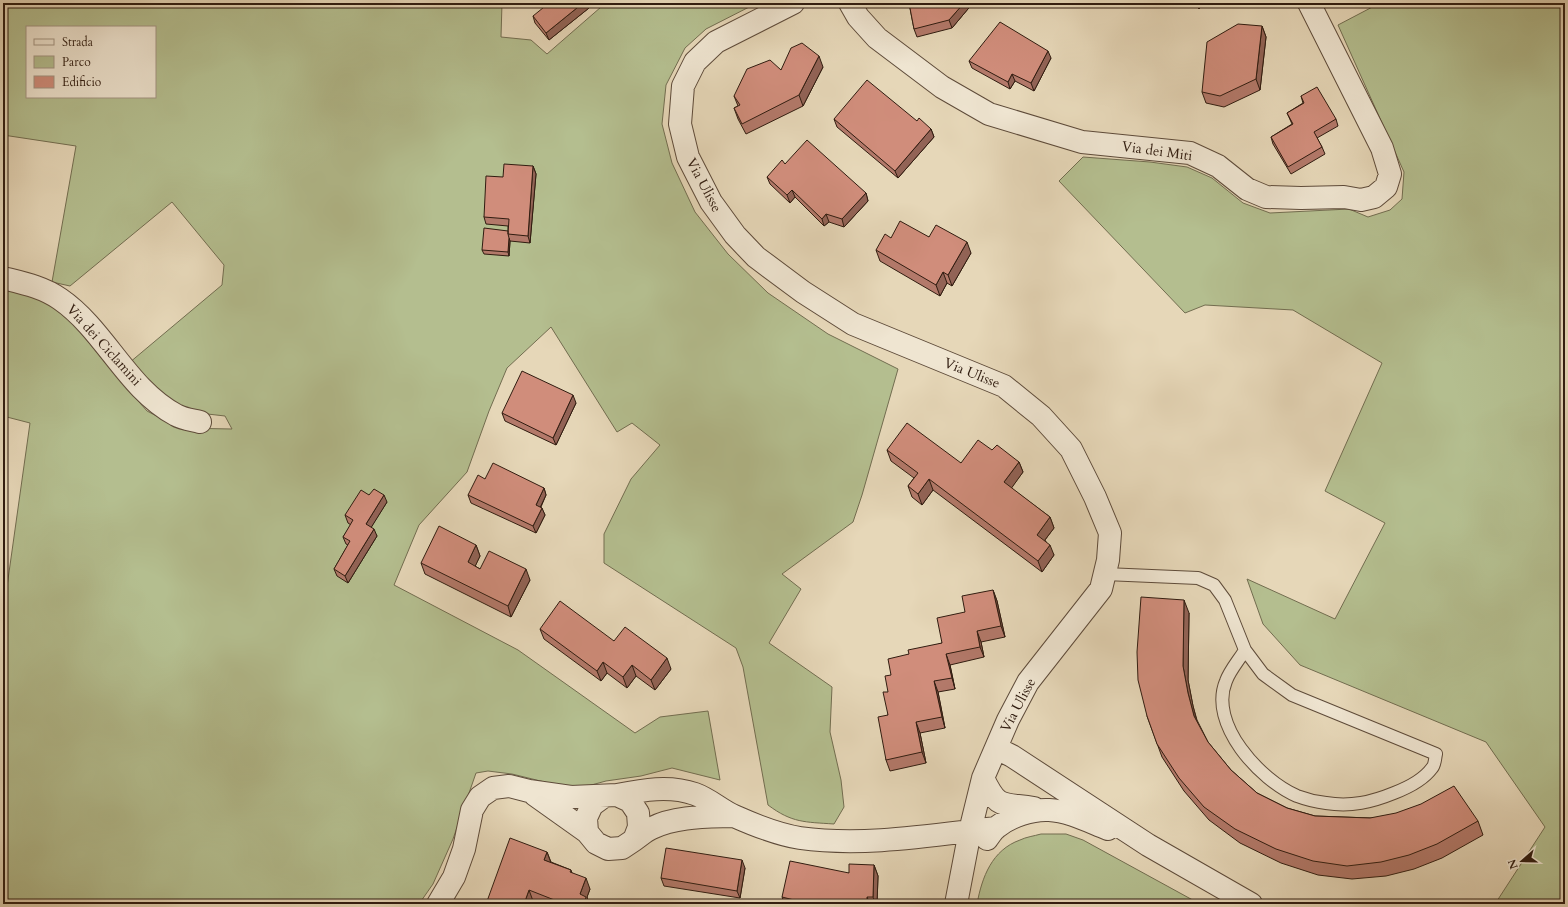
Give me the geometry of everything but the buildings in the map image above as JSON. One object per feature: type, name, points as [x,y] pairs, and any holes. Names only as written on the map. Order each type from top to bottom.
[{"type":"street","name":"Via Ulisse","points":[[792,3],[716,42],[695,62],[683,86],[680,124],[688,157],[711,202],[735,235],[756,257],[803,292],[853,324],[1004,386],[1041,416],[1071,449],[1095,497],[1110,534],[1108,560],[1101,589],[1028,682],[1008,720],[983,778],[970,831],[956,904]]},
{"type":"street","name":"Via dei Miti","points":[[850,3],[858,17],[877,38],[942,87],[989,114],[1082,142],[1190,153],[1218,166],[1247,189],[1266,197],[1344,197],[1360,200],[1374,197],[1386,187],[1390,174],[1382,148],[1310,3]]},
{"type":"street","name":"Via dei Ciclamini","points":[[3,278],[36,286],[59,298],[77,312],[125,370],[157,403],[177,416],[200,422]]},
{"type":"street","points":[[996,748],[1012,756],[1148,845],[1251,904]]},
{"type":"street","points":[[983,778],[989,792],[996,800],[1005,805],[1066,813],[1148,845]]},
{"type":"street","points":[[438,904],[454,877],[464,849],[472,810],[480,797],[494,788],[509,786],[571,798],[610,796],[643,790],[670,789],[696,794],[734,816],[779,833],[800,838],[854,841],[920,837],[996,828]]},
{"type":"street","points":[[529,791],[587,832],[596,843],[608,849],[622,848],[652,828],[672,821],[734,816]]},
{"type":"street","points":[[587,832],[586,818],[592,805],[610,796],[630,801],[638,813],[639,827],[634,840]]},
{"type":"street","points":[[962,875],[980,846],[996,828],[1013,818],[1030,812],[1049,810]]},
{"type":"lane","points":[[1105,574],[1198,578],[1214,585],[1225,600],[1245,650],[1263,674],[1292,695],[1436,754],[1432,768],[1409,787],[1374,801],[1353,805],[1326,803],[1297,796],[1276,783],[1248,759],[1229,731],[1222,703],[1225,682],[1245,650]]},
{"type":"green space","points":[[3,3],[502,3],[501,37],[531,40],[547,54],[601,7],[599,3],[757,3],[706,29],[685,48],[666,85],[662,124],[672,163],[695,212],[728,254],[768,293],[828,334],[898,369],[853,522],[782,574],[801,589],[769,643],[832,687],[830,732],[841,780],[844,807],[834,824],[807,822],[792,818],[768,805],[743,667],[736,648],[604,563],[604,534],[631,479],[660,445],[632,423],[617,432],[551,327],[507,368],[489,411],[467,472],[419,525],[394,585],[518,650],[635,733],[660,717],[708,711],[720,780],[672,768],[641,776],[606,781],[584,787],[561,786],[512,774],[488,771],[476,773],[453,839],[433,884],[419,904],[3,904],[3,615],[30,423],[3,416],[3,286],[38,293],[69,318],[147,411],[180,428],[232,429],[225,416],[190,412],[161,399],[129,363],[222,285],[224,265],[172,202],[70,286],[52,282],[76,146],[3,135]]},
{"type":"green space","points":[[1380,3],[1565,3],[1565,904],[1495,904],[1545,827],[1486,742],[1300,665],[1263,624],[1247,579],[1335,619],[1385,523],[1325,491],[1382,363],[1293,310],[1205,305],[1185,313],[1059,181],[1083,157],[1150,162],[1187,167],[1212,178],[1243,203],[1270,213],[1349,209],[1368,217],[1390,210],[1402,199],[1404,172],[1338,25]]},
{"type":"green space","points":[[1041,834],[1066,834],[1083,840],[1200,904],[977,904],[985,875],[995,858],[1002,850],[1025,838]]}]
